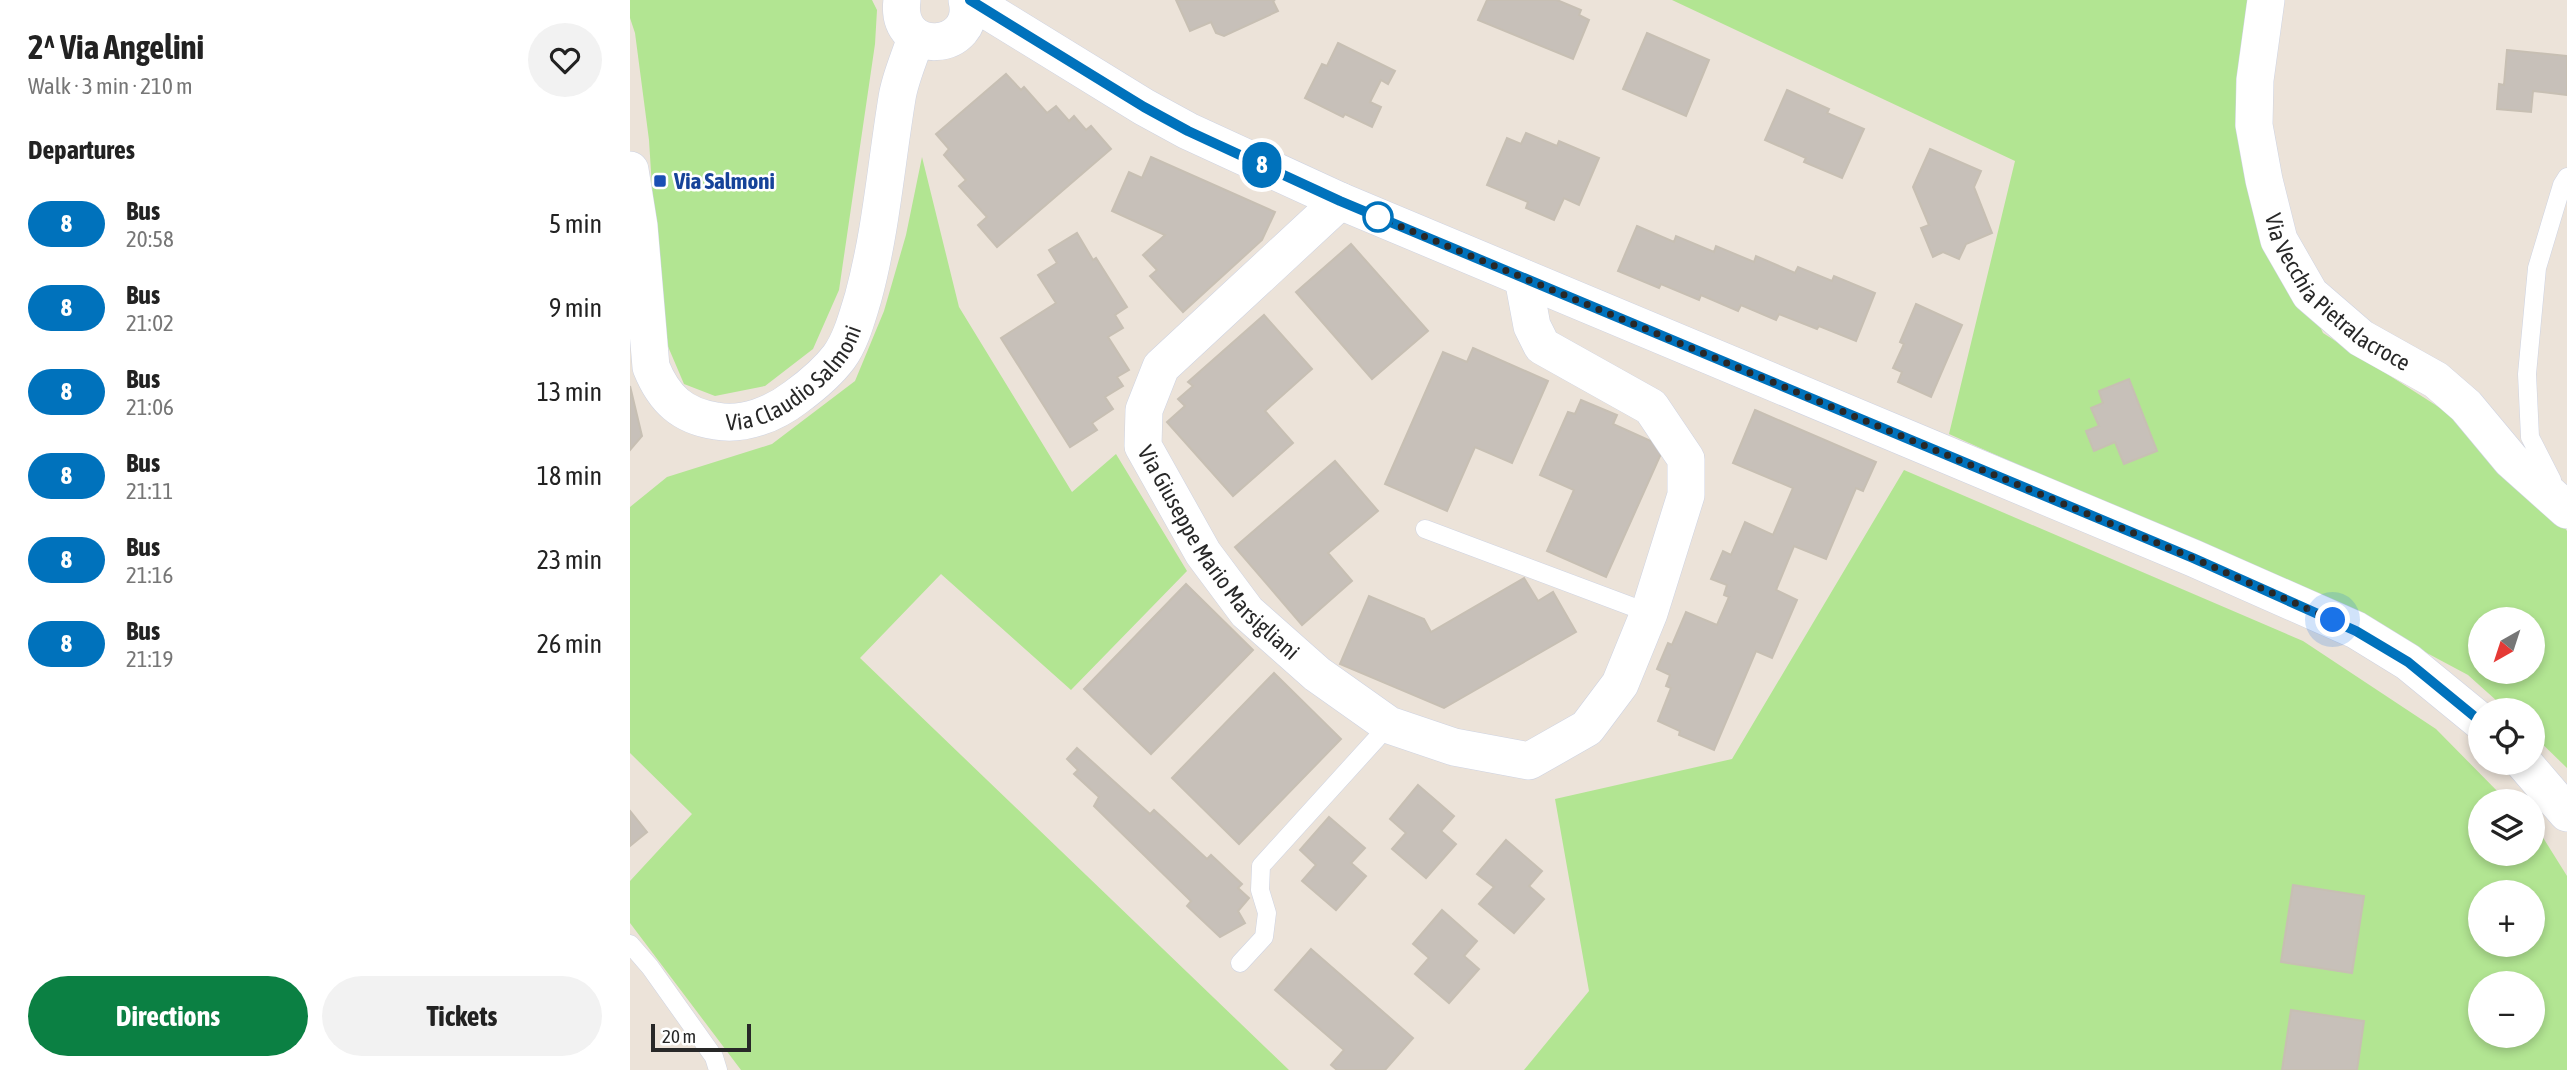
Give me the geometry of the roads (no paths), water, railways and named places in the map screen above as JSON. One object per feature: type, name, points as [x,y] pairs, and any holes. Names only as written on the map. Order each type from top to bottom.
[{"type":"street","points":[[902,0],[902,18],[906,27],[916,37],[940,43],[950,39],[966,10],[1069,61],[1114,90],[1188,131],[1340,201],[2193,558],[2356,631],[2408,662],[2468,711]]},
{"type":"street","name":"Via Vecchia Pietralacroce","points":[[2266,0],[2255,80],[2254,125],[2263,180],[2279,240],[2310,293],[2361,338],[2436,380],[2466,407],[2511,460],[2567,510]]},
{"type":"street","name":"Via Claudio Salmoni","points":[[630,170],[639,226],[651,367],[659,386],[673,403],[695,417],[720,422],[759,418],[788,403],[813,384],[840,356],[857,320],[875,250],[897,95],[916,37]]},
{"type":"street","name":"Via Giuseppe Mario Marsigliani","points":[[1340,201],[1161,367],[1144,410],[1143,446],[1203,553],[1247,612],[1317,674],[1389,725],[1454,747],[1529,761],[1587,728],[1620,684],[1649,612],[1686,495],[1686,459],[1651,407],[1542,346],[1532,326],[1523,278]]},
{"type":"street","points":[[2534,775],[2567,813]]},
{"type":"lane","points":[[2567,177],[2562,185],[2537,268],[2527,374],[2530,437],[2544,469],[2567,504]]},
{"type":"lane","points":[[1425,529],[1649,612]]},
{"type":"lane","points":[[1240,963],[1264,937],[1267,913],[1260,890],[1261,866],[1389,725]]},
{"type":"lane","points":[[630,944],[650,967],[714,1057],[718,1070]]},
{"type":"place","name":"Via Salmoni","points":[[660,181]]}]
